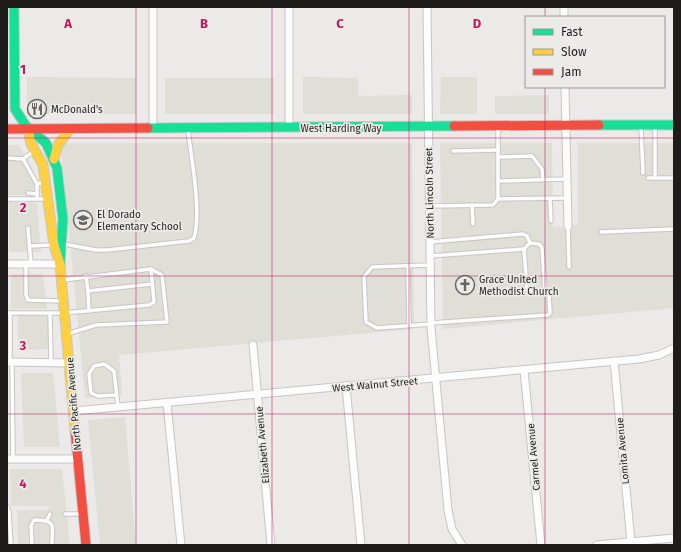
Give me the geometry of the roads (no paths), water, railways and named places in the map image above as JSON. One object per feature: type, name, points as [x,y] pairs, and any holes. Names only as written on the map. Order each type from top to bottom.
[{"type":"street","points":[[14,7],[15,109],[20,121],[28,129]]},
{"type":"street","points":[[153,7],[153,128]]},
{"type":"street","points":[[289,7],[289,128]]},
{"type":"street","name":"North Lincoln Street","points":[[427,7],[431,323],[448,510],[452,529],[462,545]]},
{"type":"street","points":[[565,88],[566,198],[568,226]]},
{"type":"street","name":"West Harding Way","points":[[7,129],[674,126]]},
{"type":"street","name":"North Pacific Avenue","points":[[28,129],[31,144],[43,166],[41,183],[48,199],[54,245],[60,264],[86,545]]},
{"type":"street","name":"North Pacific Avenue","points":[[28,129],[46,142],[57,165],[62,193],[64,244],[60,264]]},
{"type":"street","points":[[54,159],[58,144],[70,129]]},
{"type":"street","points":[[7,264],[60,264]]},
{"type":"street","name":"Elizabeth Avenue","points":[[253,345],[271,545]]},
{"type":"street","name":"West Walnut Street","points":[[74,411],[614,361],[652,357],[674,348]]},
{"type":"street","name":"Lomita Avenue","points":[[614,361],[631,542]]},
{"type":"street","points":[[10,362],[69,363]]},
{"type":"street","name":"Carmel Avenue","points":[[524,370],[541,545]]},
{"type":"street","points":[[346,386],[361,545]]},
{"type":"street","points":[[167,403],[181,545]]},
{"type":"street","points":[[10,459],[78,459]]},
{"type":"street","points":[[596,545],[674,538]]},
{"type":"lane","points":[[641,126],[643,173]]},
{"type":"lane","points":[[655,126],[655,178]]},
{"type":"lane","points":[[429,206],[493,205],[498,199],[498,127]]},
{"type":"lane","points":[[64,244],[96,250],[107,250],[189,241],[194,238],[196,230],[195,185],[187,128]]},
{"type":"lane","points":[[7,158],[23,159],[34,150]]},
{"type":"lane","points":[[453,150],[498,150]]},
{"type":"lane","points":[[498,157],[532,156],[542,169],[543,179]]},
{"type":"lane","points":[[23,159],[41,183],[37,194],[37,199]]},
{"type":"lane","points":[[648,178],[674,178]]},
{"type":"lane","points":[[498,181],[566,179]]},
{"type":"lane","points":[[28,193],[37,194]]},
{"type":"lane","points":[[498,199],[566,198]]},
{"type":"lane","points":[[7,199],[48,199]]},
{"type":"lane","points":[[550,199],[550,221]]},
{"type":"lane","points":[[472,205],[473,224]]},
{"type":"lane","points":[[568,226],[569,267]]},
{"type":"lane","points":[[28,228],[30,246],[26,295],[28,300],[63,302]]},
{"type":"lane","points":[[600,232],[674,229]]},
{"type":"lane","points":[[430,242],[523,234],[527,236],[530,243]]},
{"type":"lane","points":[[430,256],[524,249],[530,243]]},
{"type":"lane","points":[[430,264],[372,267],[364,277],[366,322],[377,328],[431,323],[545,317],[550,313],[549,295],[545,291],[542,248],[539,244],[530,243]]},
{"type":"lane","points":[[30,246],[54,245]]},
{"type":"lane","points":[[524,249],[527,290],[537,292],[545,291]]},
{"type":"lane","points":[[408,266],[409,325]]},
{"type":"lane","points":[[62,280],[152,269],[162,274],[167,322],[96,325],[66,334]]},
{"type":"lane","points":[[10,459],[12,379],[10,362],[9,313],[64,314],[153,304],[152,269]]},
{"type":"lane","points":[[86,276],[89,311]]},
{"type":"lane","points":[[88,291],[152,284]]},
{"type":"lane","points":[[50,313],[51,362]]},
{"type":"lane","points":[[116,395],[94,395],[91,393],[89,374],[94,366],[104,364],[114,371],[118,407]]},
{"type":"lane","points":[[7,379],[12,379]]},
{"type":"lane","points":[[7,507],[9,512],[11,545]]},
{"type":"lane","points":[[47,520],[50,514]]},
{"type":"lane","points":[[65,514],[83,514]]},
{"type":"lane","points":[[32,545],[31,522],[34,520],[47,520]]},
{"type":"lane","points":[[47,520],[52,526],[52,545]]},
{"type":"place","name":"McDonald's","points":[[37,109]]},
{"type":"place","name":"El Dorado Elementary School","points":[[83,220]]},
{"type":"place","name":"Grace United Methodist Church","points":[[465,285]]}]
